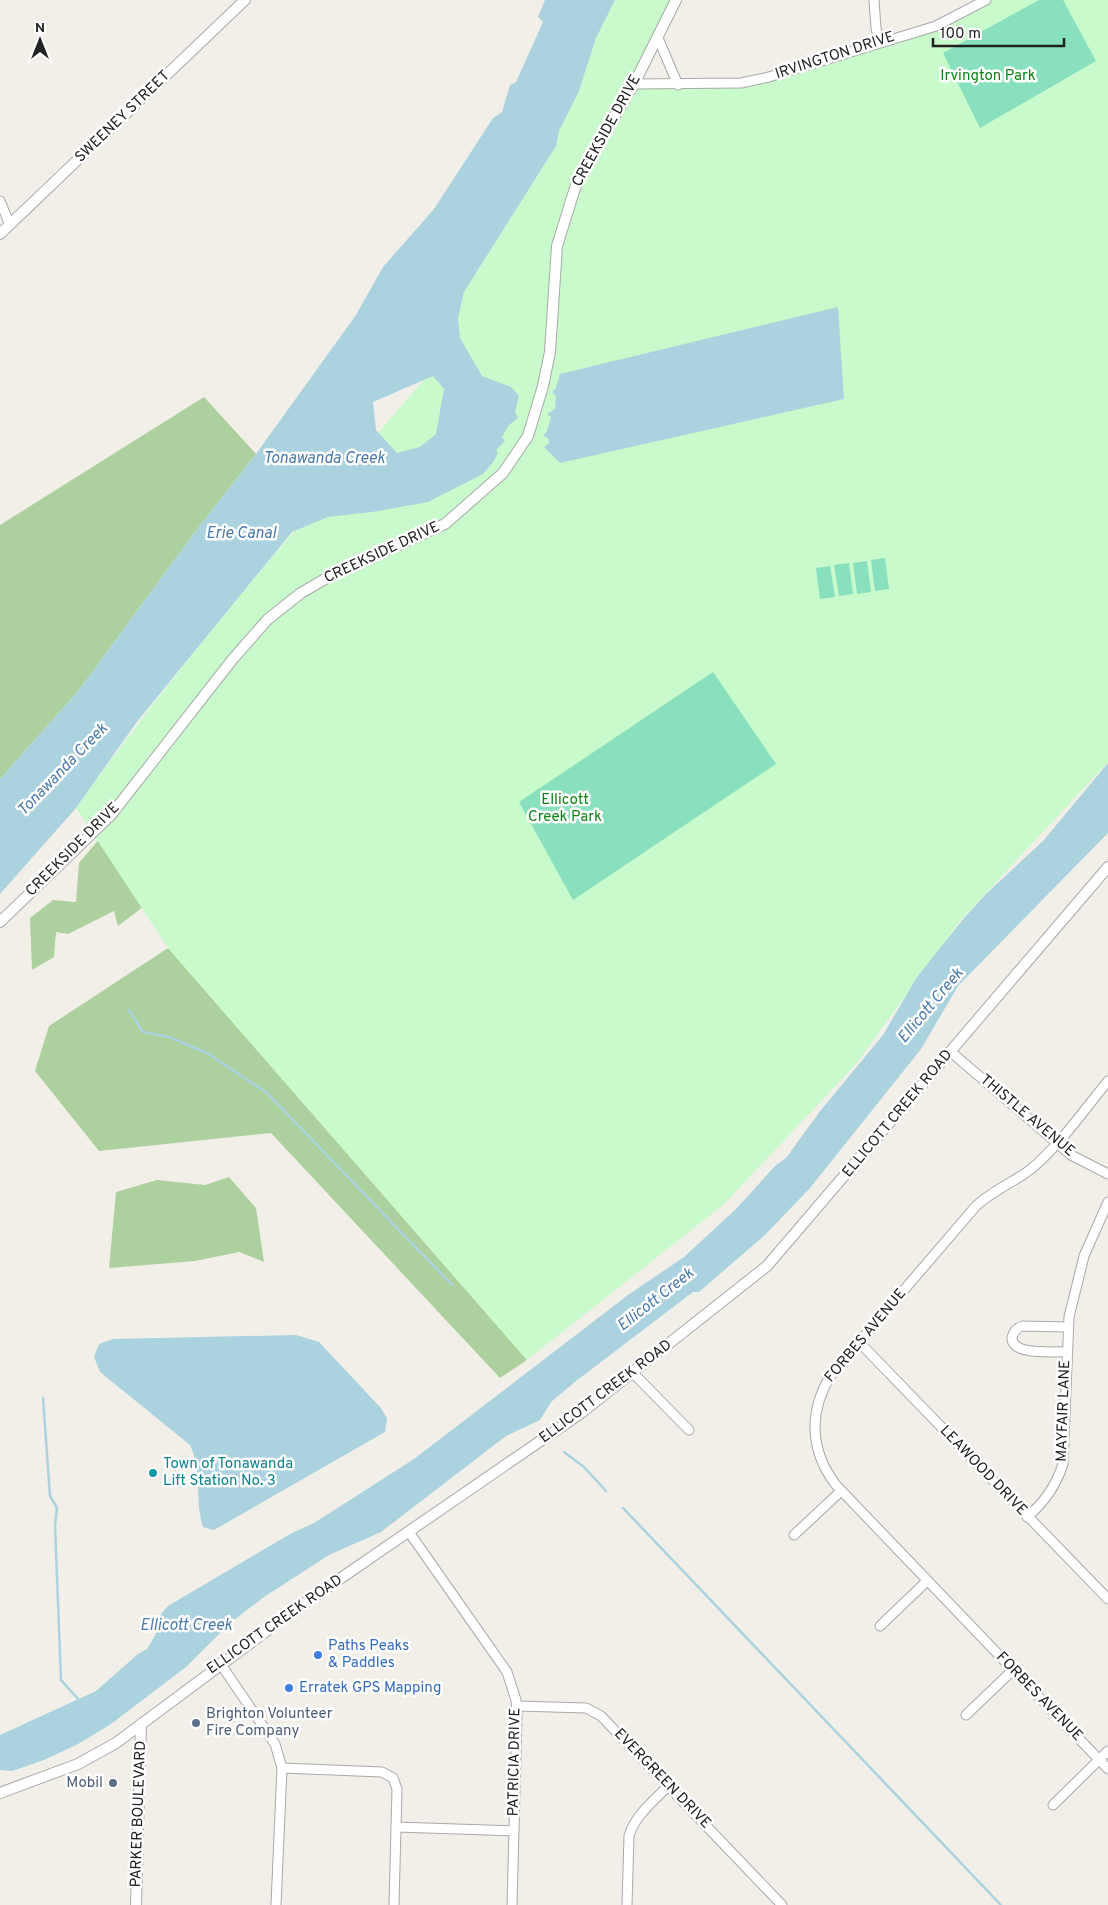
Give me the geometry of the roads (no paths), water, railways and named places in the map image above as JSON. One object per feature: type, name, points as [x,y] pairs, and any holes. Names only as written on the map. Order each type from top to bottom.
[{"type":"street","name":"SWEENEY STREET","points":[[0,234],[245,0]]},
{"type":"street","name":"CREEKSIDE DRIVE","points":[[0,922],[111,815],[232,660],[268,620],[301,594],[330,576],[444,524],[503,473],[528,436],[543,386],[550,352],[557,246],[565,216],[584,167],[634,84],[676,0]]},
{"type":"street","points":[[874,0],[879,42]]},
{"type":"street","name":"IRVINGTON DRIVE","points":[[634,84],[741,83],[769,77],[936,26],[986,0]]},
{"type":"street","points":[[658,38],[678,85]]},
{"type":"street","points":[[0,201],[10,225]]},
{"type":"street","name":"ELLICOTT CREEK ROAD","points":[[0,1793],[78,1764],[109,1747],[142,1724],[220,1663],[525,1453],[633,1373],[767,1266],[1108,867]]},
{"type":"street","name":"THISTLE AVENUE","points":[[951,1052],[1056,1142],[1088,1165],[1108,1174]]},
{"type":"street","name":"FORBES AVENUE","points":[[1108,1081],[1030,1170],[997,1189],[976,1206],[859,1342],[824,1386],[816,1409],[814,1422],[816,1446],[821,1461],[841,1491],[1108,1768]]},
{"type":"street","name":"MAYFAIR LANE","points":[[1027,1517],[1050,1494],[1059,1478],[1063,1464],[1066,1450],[1067,1327],[1084,1256],[1108,1202]]},
{"type":"street","name":"MAYFAIR LANE","points":[[1066,1352],[1023,1351],[1014,1344],[1012,1339],[1014,1333],[1022,1326],[1067,1327]]},
{"type":"street","name":"LEAWOOD DRIVE","points":[[859,1342],[1108,1599]]},
{"type":"street","points":[[633,1373],[689,1430]]},
{"type":"street","points":[[794,1535],[841,1491]]},
{"type":"street","name":"PATRICIA DRIVE","points":[[409,1532],[507,1672],[517,1706],[512,1905]]},
{"type":"street","points":[[880,1626],[927,1581]]},
{"type":"street","points":[[220,1663],[276,1744],[282,1768],[276,1905]]},
{"type":"street","points":[[966,1715],[1013,1670]]},
{"type":"street","name":"EVERGREEN DRIVE","points":[[517,1706],[576,1707],[593,1711],[601,1716],[782,1905]]},
{"type":"street","name":"PARKER BOULEVARD","points":[[136,1905],[142,1724]]},
{"type":"street","points":[[1053,1805],[1108,1751]]},
{"type":"street","points":[[282,1768],[382,1772],[388,1774],[396,1783],[394,1905]]},
{"type":"street","points":[[627,1905],[629,1836],[631,1828],[668,1786]]},
{"type":"street","points":[[396,1827],[514,1830]]},
{"type":"water","points":[[545,0],[615,0],[596,38],[579,91],[559,131],[556,146],[464,292],[458,318],[460,338],[482,376],[511,387],[519,396],[515,412],[518,418],[509,425],[502,437],[505,441],[496,450],[498,452],[494,461],[483,474],[428,502],[372,512],[328,517],[292,532],[136,723],[76,808],[0,894],[0,779],[79,690],[195,532],[256,454],[356,315],[383,267],[434,209],[493,118],[502,112],[510,85],[516,82],[543,22],[538,17]],"holes":[[[433,376],[444,389],[436,434],[420,447],[397,453],[376,430],[373,402]]]},
{"type":"water","points":[[838,307],[844,399],[560,463],[544,447],[549,443],[548,438],[543,436],[547,431],[551,417],[547,414],[555,409],[556,396],[552,392],[556,388],[560,374]]},
{"type":"water","name":"Ellicott Creek","points":[[1108,763],[1108,833],[958,986],[921,1049],[810,1188],[765,1235],[699,1292],[693,1292],[576,1381],[551,1402],[540,1420],[506,1436],[381,1532],[329,1555],[264,1597],[230,1623],[186,1667],[111,1724],[78,1744],[44,1760],[12,1771],[0,1770],[0,1735],[96,1691],[138,1654],[147,1649],[156,1634],[156,1622],[168,1606],[290,1534],[314,1523],[414,1459],[628,1295],[684,1257],[736,1209],[775,1166],[786,1158],[821,1110],[883,1035],[917,977],[964,918],[986,894],[1043,841]]},
{"type":"water","points":[[296,1335],[319,1342],[380,1407],[387,1418],[385,1432],[214,1530],[203,1527],[200,1516],[196,1466],[190,1445],[100,1372],[94,1357],[99,1344],[113,1339]]},
{"type":"waterway","points":[[129,1010],[143,1032],[169,1037],[207,1053],[267,1093],[452,1285]]},
{"type":"waterway","points":[[43,1398],[50,1496],[57,1508],[55,1525],[61,1680],[78,1699]]},
{"type":"waterway","points":[[564,1452],[584,1467],[606,1491]]},
{"type":"waterway","points":[[623,1508],[1001,1905]]},
{"type":"place","name":"Town of Tonawanda Lift Station No. 3","points":[[153,1473]]},
{"type":"place","name":"Paths Peaks & Paddles","points":[[318,1655]]},
{"type":"place","name":"Erratek GPS Mapping","points":[[289,1688]]},
{"type":"place","name":"Brighton Volunteer Fire Company","points":[[196,1723]]},
{"type":"place","name":"Mobil","points":[[113,1783]]},
{"type":"park label","name":"Irvington Park","points":[[988,76]]},
{"type":"park label","name":"Ellicott Creek Park","points":[[565,808]]},
{"type":"water label","name":"Tonawanda Creek","points":[[324,459]]},
{"type":"water label","name":"Erie Canal","points":[[241,534]]},
{"type":"water label","name":"Tonawanda Creek","points":[[63,770]]}]
